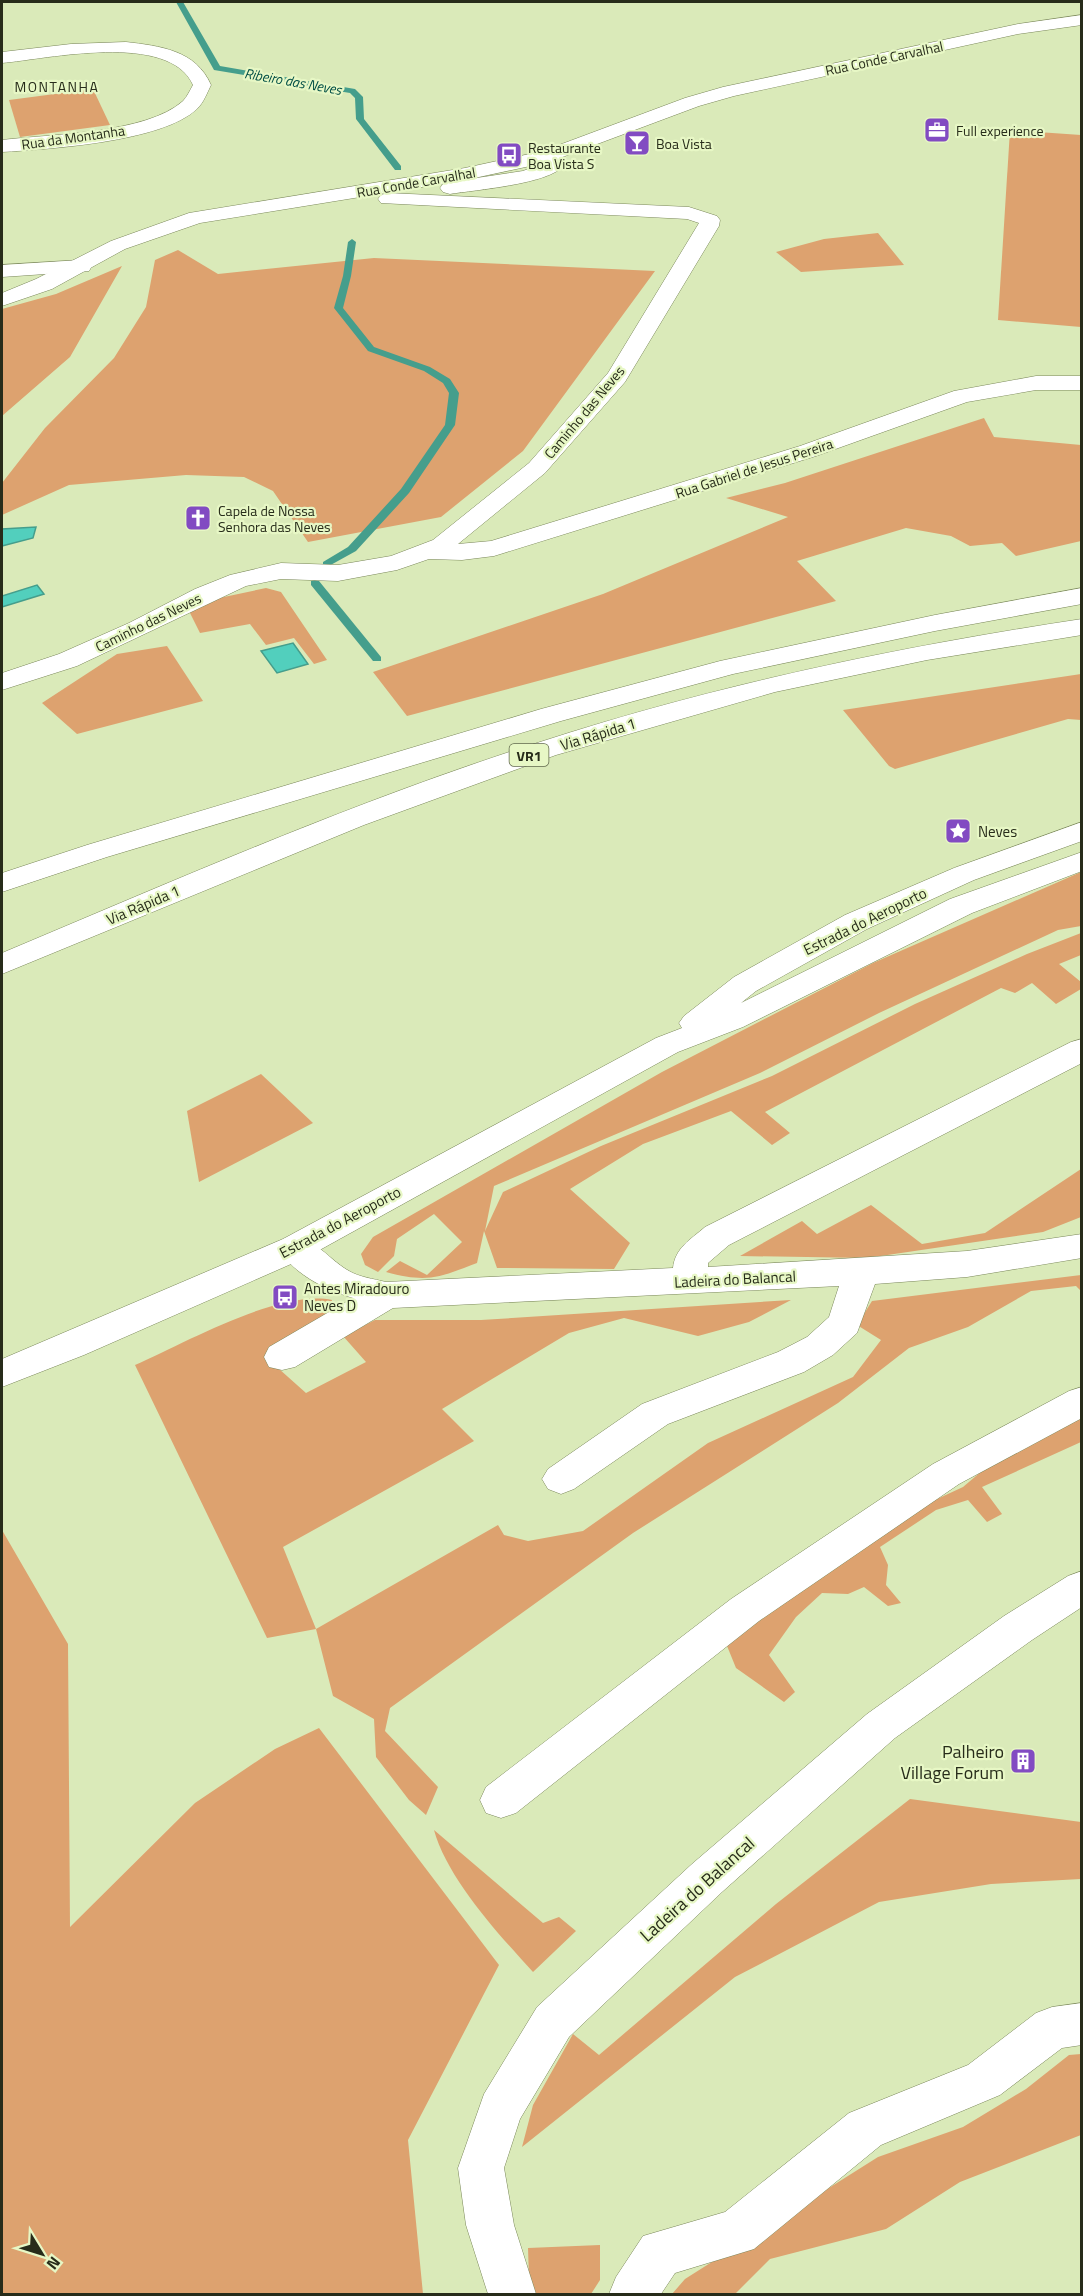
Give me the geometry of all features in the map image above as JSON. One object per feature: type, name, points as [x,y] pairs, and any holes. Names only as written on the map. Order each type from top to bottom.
[{"type":"main road","name":"Rua Conde Carvalhal","points":[[2,300],[81,266],[118,245],[196,217],[420,182],[549,156],[692,102],[729,91],[1018,29],[1082,20]]},
{"type":"main road","name":"Rua da Montanha","points":[[2,58],[101,47],[144,50],[184,62],[192,68],[202,85],[190,105],[155,123],[125,131],[2,146]]},
{"type":"main road","name":"Caminho das Neves","points":[[2,682],[68,660],[138,629],[204,594],[239,580],[281,571],[338,573],[397,562],[442,545],[537,468],[610,385],[670,293],[710,220],[689,213],[388,199],[528,176],[554,165],[549,156]]},
{"type":"main road","points":[[2,271],[81,266]]},
{"type":"main road","name":"Rua Gabriel de Jesus Pereira","points":[[425,551],[462,552],[494,548],[786,459],[962,396],[1036,383],[1082,383]]},
{"type":"main road","name":"Via Rápida 1","points":[[2,883],[97,851],[551,714],[718,670],[935,623],[1082,596]]},
{"type":"main road","name":"Via Rápida 1","points":[[2,964],[333,826],[474,773],[598,732],[849,669],[1082,627]]},
{"type":"main road","name":"Estrada do Aeroporto","points":[[667,1045],[745,984],[856,922],[964,874],[1082,831]]},
{"type":"main road","points":[[993,892],[1082,848]]},
{"type":"main road","name":"Estrada do Aeroporto","points":[[2,1374],[295,1248],[667,1045],[732,1020],[993,892],[1082,861]]},
{"type":"main road","points":[[689,1282],[691,1258],[717,1236],[1082,1049]]},
{"type":"main road","name":"Ladeira do Balancal","points":[[295,1248],[338,1281],[386,1295],[861,1272],[967,1264],[1082,1246]]},
{"type":"main road","points":[[561,1479],[655,1414],[791,1362],[820,1346],[845,1324],[861,1272]]},
{"type":"main road","name":"Ladeira do Balancal","points":[[282,1357],[386,1295]]},
{"type":"main road","points":[[501,1800],[745,1610],[946,1474],[1082,1401]]},
{"type":"main road","name":"Ladeira do Balancal","points":[[512,2295],[490,2225],[481,2168],[500,2110],[553,2022],[707,1878],[881,1726],[1018,1628],[1082,1587]]},
{"type":"main road","points":[[633,2295],[660,2253],[737,2232],[866,2129],[984,2080],[1052,2028],[1082,2024]]},
{"type":"shaded area","points":[[93,89],[110,125],[20,137],[9,100]]},
{"type":"shaded area","points":[[1010,130],[1081,135],[1081,327],[998,320]]},
{"type":"shaded area","points":[[878,233],[904,265],[801,272],[776,252],[824,239]]},
{"type":"shaded area","points":[[178,250],[218,274],[374,258],[655,271],[523,451],[441,517],[308,542],[273,491],[244,477],[186,475],[69,485],[2,515],[2,483],[45,428],[114,358],[146,307],[155,260]]},
{"type":"shaded area","points":[[122,266],[70,357],[2,416],[2,309],[56,294]]},
{"type":"shaded area","points":[[984,418],[994,437],[1081,445],[1081,541],[1016,556],[1002,543],[970,546],[951,536],[906,528],[797,561],[836,601],[407,716],[373,672],[603,594],[788,517],[726,498],[785,483]]},
{"type":"shaded area","points":[[266,588],[281,592],[327,660],[314,664],[294,638],[266,645],[250,624],[200,633],[189,611],[205,601]]},
{"type":"shaded area","points":[[167,646],[203,701],[77,734],[42,703],[117,654]]},
{"type":"shaded area","points":[[1081,674],[1081,720],[1068,719],[895,769],[889,766],[843,710]]},
{"type":"shaded area","points":[[1081,872],[1081,926],[1058,930],[879,1013],[760,1073],[494,1186],[485,1231],[503,1192],[601,1146],[772,1076],[915,1004],[1027,954],[1081,933],[1081,955],[1059,964],[1081,982],[1081,989],[1056,1004],[1032,983],[1015,993],[1001,988],[765,1112],[790,1133],[772,1145],[731,1111],[643,1144],[570,1189],[630,1243],[614,1269],[497,1268],[484,1231],[477,1263],[442,1275],[423,1278],[386,1272],[400,1261],[427,1275],[462,1242],[434,1214],[397,1239],[394,1256],[378,1272],[365,1265],[361,1254],[373,1237],[662,1072],[873,963]]},
{"type":"shaded area","points":[[261,1074],[313,1123],[199,1182],[187,1111]]},
{"type":"shaded area","points":[[1081,1169],[1081,1217],[1043,1232],[867,1258],[740,1256],[802,1221],[817,1234],[871,1205],[922,1244],[985,1233]]},
{"type":"shaded area","points":[[1081,1275],[1081,1291],[1076,1286],[1031,1291],[968,1327],[909,1348],[838,1403],[633,1533],[390,1708],[385,1731],[438,1787],[426,1815],[409,1800],[376,1757],[374,1719],[333,1696],[316,1629],[498,1525],[504,1535],[528,1541],[583,1531],[708,1443],[853,1377],[881,1340],[857,1325],[872,1301]]},
{"type":"shaded area","points":[[310,1299],[332,1300],[333,1314],[269,1360],[306,1393],[366,1362],[343,1336],[375,1320],[481,1320],[791,1300],[749,1322],[698,1336],[624,1318],[569,1333],[442,1409],[474,1441],[283,1547],[316,1629],[267,1638],[135,1365],[232,1320],[286,1302]]},
{"type":"shaded area","points":[[1081,1411],[1081,1442],[982,1487],[1002,1514],[987,1522],[968,1500],[936,1510],[880,1547],[888,1565],[886,1585],[901,1603],[888,1606],[864,1587],[848,1594],[822,1593],[796,1617],[769,1655],[795,1692],[784,1702],[736,1668],[725,1641],[907,1513],[963,1487],[1021,1438]]},
{"type":"shaded area","points":[[2,1530],[68,1644],[70,1927],[195,1803],[275,1749],[319,1728],[499,1965],[408,2140],[423,2294],[2,2294]]},
{"type":"shaded area","points":[[910,1799],[1081,1822],[1081,1879],[991,1884],[879,1902],[735,1977],[522,2147],[533,2105],[573,2034],[599,2055],[776,1904]]},
{"type":"shaded area","points":[[434,1830],[543,1923],[559,1917],[576,1931],[533,1972],[490,1923],[462,1886],[450,1867]]},
{"type":"shaded area","points":[[1081,2054],[1081,2135],[960,2182],[886,2229],[770,2259],[735,2294],[672,2294],[685,2279],[878,2157],[963,2127],[1026,2089],[1069,2055]]},
{"type":"shaded area","points":[[600,2245],[600,2280],[591,2294],[534,2294],[529,2278],[528,2248]]},
{"type":"water","points":[[36,527],[33,538],[2,546],[2,529]]},
{"type":"water","points":[[37,585],[44,594],[2,607],[2,596]]},
{"type":"water","points":[[293,643],[308,664],[277,673],[261,651]]},
{"type":"waterway","name":"Ribeiro das Neves","points":[[179,2],[217,68],[352,91],[359,97],[360,119],[398,168]]},
{"type":"waterway","name":"Ribeiro das Neves","points":[[327,564],[352,549],[405,491],[450,425],[454,393],[447,381],[427,369],[371,349],[338,308],[347,276],[352,242]]},
{"type":"waterway","name":"Ribeiro das Neves","points":[[315,583],[377,659]]},
{"type":"place","name":"Full experience","points":[[937,130]]},
{"type":"place","name":"Boa Vista","points":[[637,143]]},
{"type":"place","name":"Restaurante Boa Vista S","points":[[509,155]]},
{"type":"place","name":"Capela de Nossa Senhora das Neves","points":[[198,518]]},
{"type":"place","name":"Neves","points":[[958,831]]},
{"type":"place","name":"Antes Miradouro Neves D","points":[[285,1297]]},
{"type":"place","name":"Palheiro Village Forum","points":[[1023,1761]]},
{"type":"district","name":"MONTANHA","points":[[57,86]]}]
